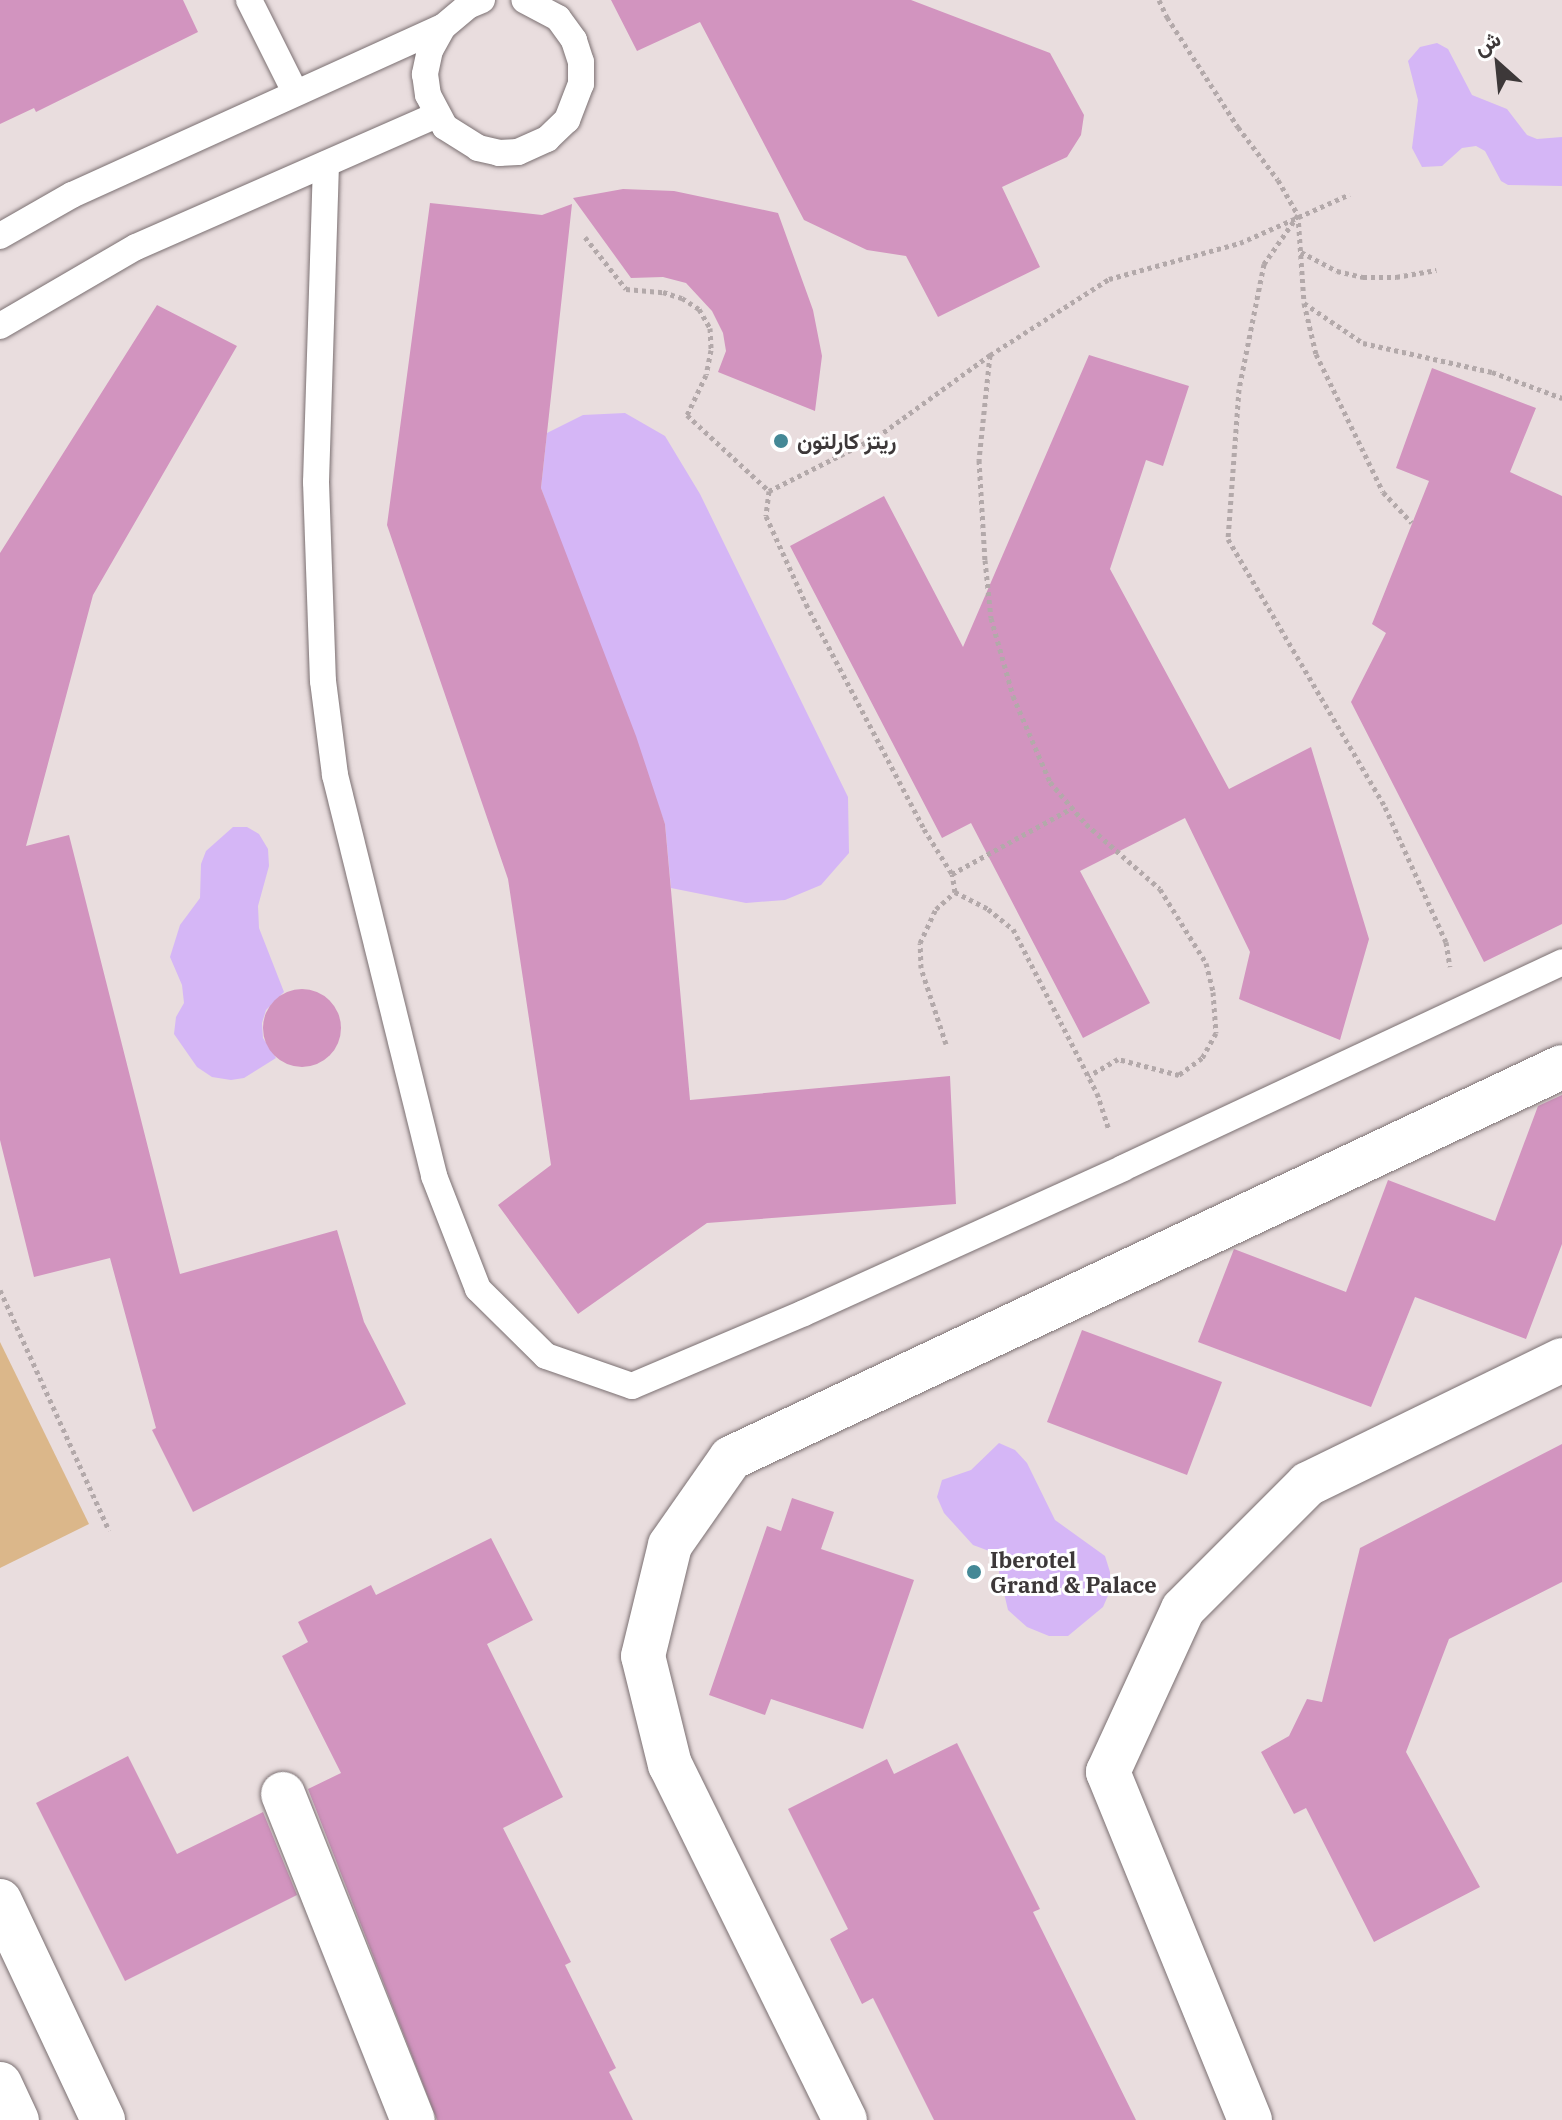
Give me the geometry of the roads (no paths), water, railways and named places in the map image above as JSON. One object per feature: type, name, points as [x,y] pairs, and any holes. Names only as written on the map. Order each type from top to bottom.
[{"type":"street","points":[[845,2120],[670,1765],[643,1656],[670,1545],[731,1458],[1562,1067]]},
{"type":"street","points":[[1250,2120],[1108,1772],[1183,1609],[1308,1484],[1562,1360]]},
{"type":"street","points":[[283,1794],[413,2120]]},
{"type":"street","points":[[0,1901],[103,2120]]},
{"type":"street","points":[[0,2084],[17,2120]]},
{"type":"lane","points":[[249,0],[295,92]]},
{"type":"lane","points":[[0,236],[72,195],[443,27],[468,6],[482,0]]},
{"type":"lane","points":[[443,27],[430,50],[425,74],[428,95],[436,115],[459,139],[478,148],[499,153],[518,152],[547,139],[567,120],[581,84],[581,62],[574,40],[558,18],[524,0]]},
{"type":"lane","points":[[0,326],[136,247],[436,115]]},
{"type":"lane","points":[[326,164],[316,482],[323,681],[333,759],[413,1101],[434,1176],[478,1289],[546,1356],[632,1386],[804,1313],[1123,1168],[1562,962]]},
{"type":"place","name":"ريتز كارلتون","points":[[781,441]]},
{"type":"place","name":"Iberotel Grand & Palace","points":[[974,1572]]}]
